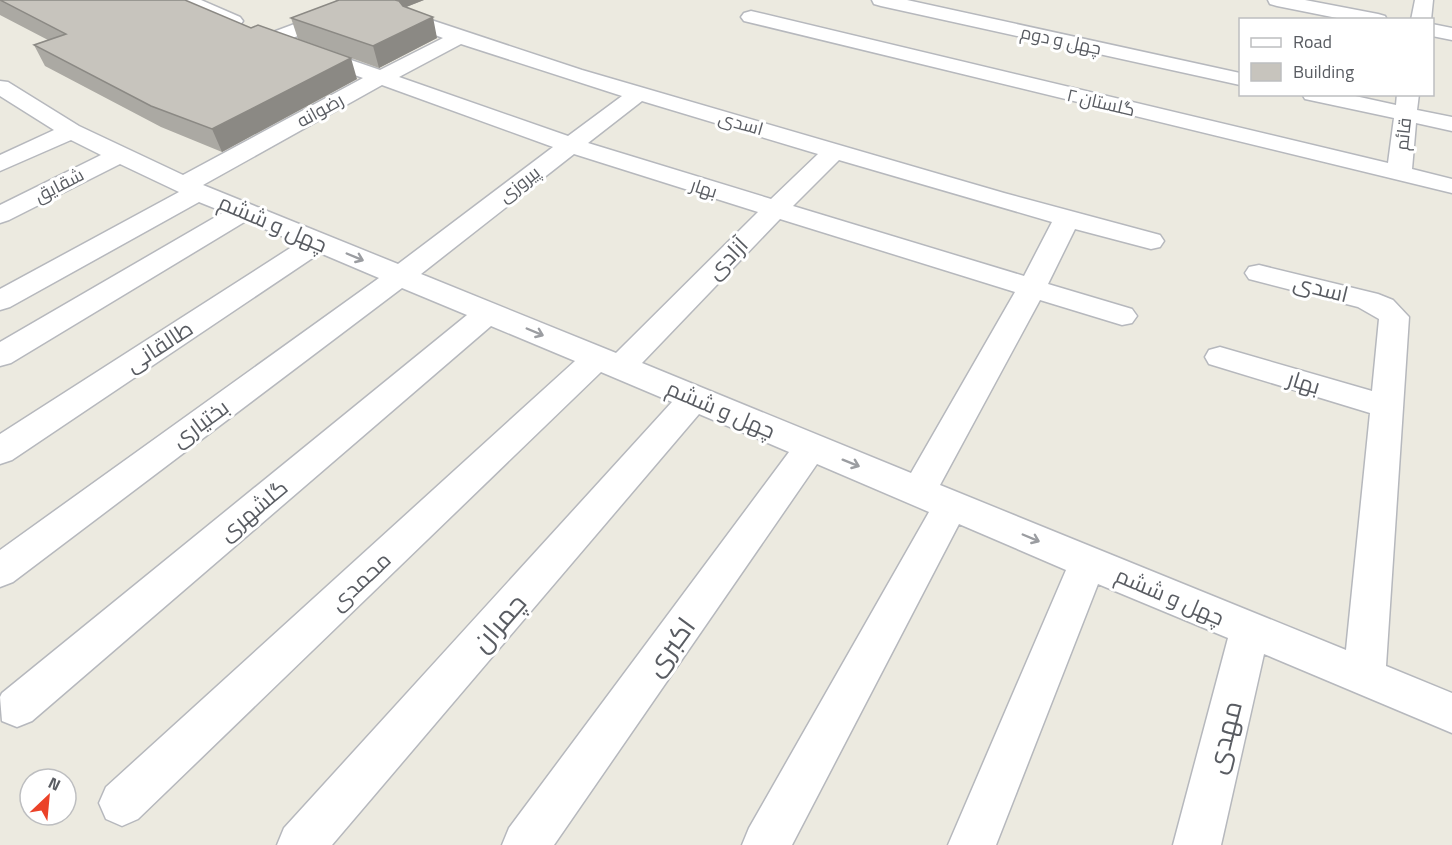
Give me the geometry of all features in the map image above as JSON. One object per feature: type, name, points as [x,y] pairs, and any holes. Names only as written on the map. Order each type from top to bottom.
[{"type":"street","name":"بهار","points":[[186,0],[272,39],[570,145],[1122,316]]},
{"type":"street","points":[[272,39],[376,0]]},
{"type":"street","name":"چهل و دوم","points":[[881,0],[1239,79]]},
{"type":"street","points":[[927,60],[984,0]]},
{"type":"street","points":[[1277,0],[1368,18]]},
{"type":"street","points":[[1420,18],[1424,0]]},
{"type":"street","name":"گلستان ۲","points":[[751,17],[1452,186]]},
{"type":"street","name":"اسدی","points":[[416,21],[458,38],[639,93],[1067,219],[1151,241]]},
{"type":"street","points":[[1434,30],[1452,34]]},
{"type":"street","name":"رضوانه","points":[[0,301],[380,78],[458,38]]},
{"type":"street","name":"چهل و ششم","points":[[0,87],[71,131],[244,211],[1452,713]]},
{"type":"street","name":"پیروزی","points":[[400,276],[639,93]]},
{"type":"street","points":[[1332,96],[1407,104],[1452,124]]},
{"type":"street","name":"قائم","points":[[1399,173],[1407,104]]},
{"type":"street","points":[[0,164],[71,131]]},
{"type":"street","name":"آزادی","points":[[609,363],[835,151]]},
{"type":"street","name":"شقایق","points":[[0,215],[119,155]]},
{"type":"street","points":[[0,356],[244,211]]},
{"type":"street","points":[[766,845],[935,498],[1032,288],[1067,219]]},
{"type":"street","name":"طالقانی","points":[[0,451],[318,242]]},
{"type":"street","name":"اسدی","points":[[1259,273],[1368,300],[1383,307],[1394,317],[1388,407]]},
{"type":"street","name":"بختیاری","points":[[0,571],[400,276]]},
{"type":"street","name":"گلشهری","points":[[17,707],[489,312]]},
{"type":"street","name":"بهار","points":[[1220,357],[1388,407]]},
{"type":"street","name":"محمدی","points":[[122,803],[609,363]]},
{"type":"street","name":"چمران","points":[[301,845],[694,398]]},
{"type":"street","points":[[1364,677],[1388,407]]},
{"type":"street","name":"اکبری","points":[[526,845],[811,447]]},
{"type":"street","points":[[972,845],[1088,562]]},
{"type":"street","name":"مهدی","points":[[1197,845],[1250,629]]},
{"type":"building","points":[[0,0],[185,0],[251,28],[258,25],[351,58],[212,129],[151,106],[34,45],[66,34]]},
{"type":"building","points":[[339,0],[395,0],[403,6],[433,17],[373,46],[291,18]]}]
